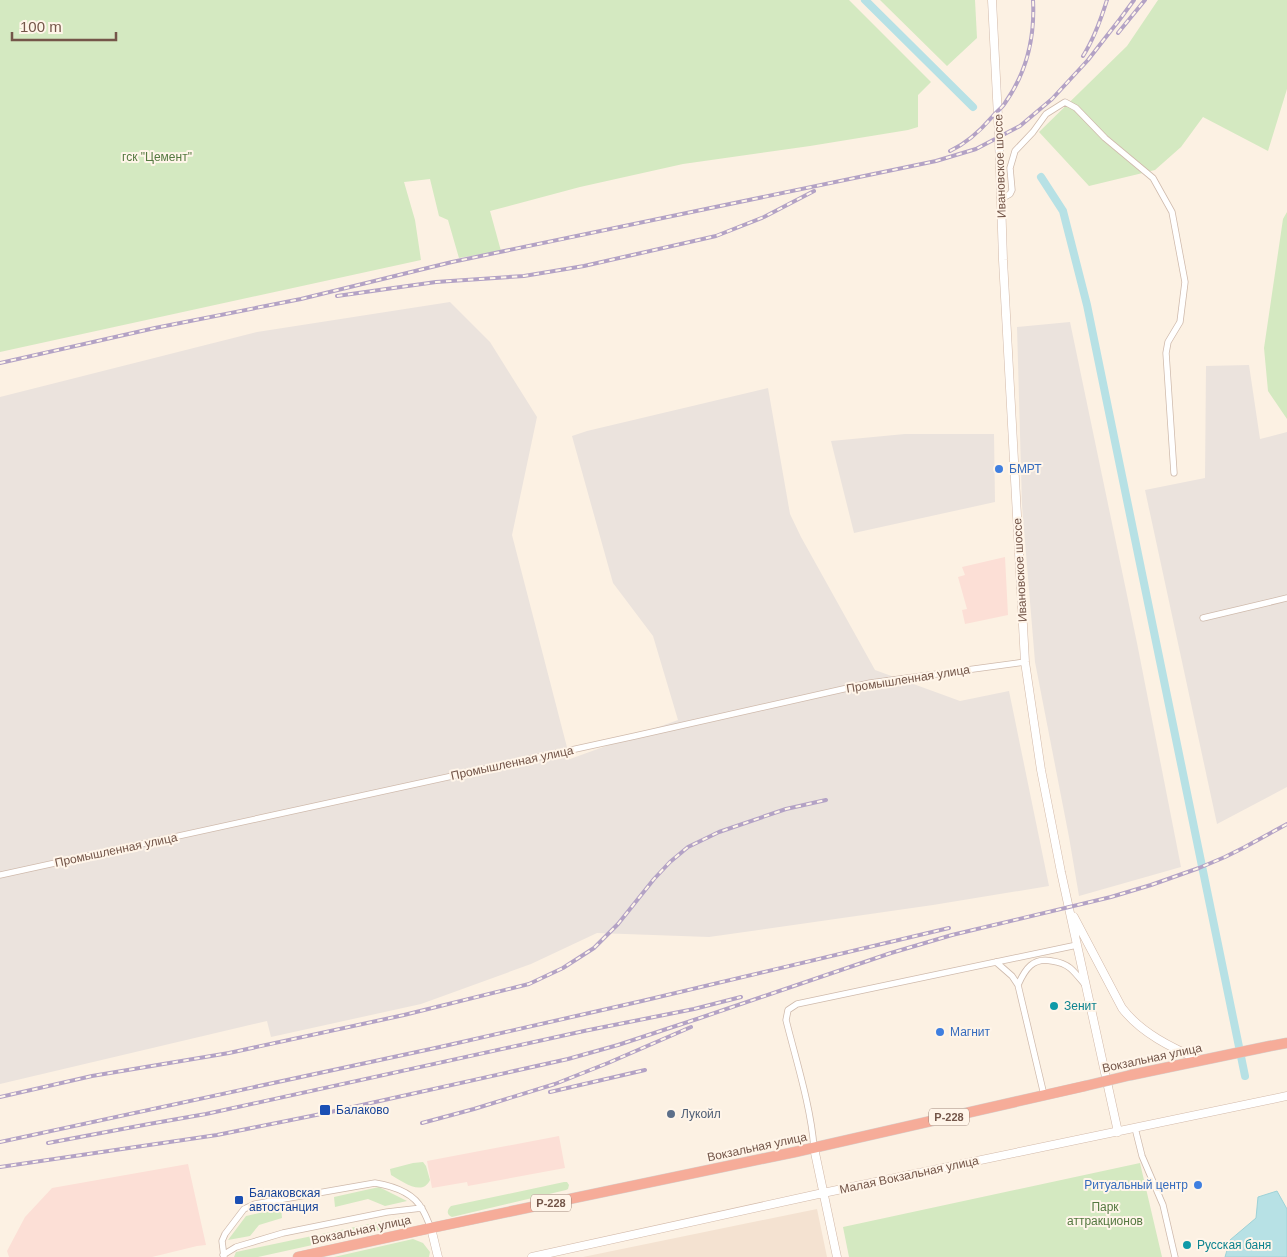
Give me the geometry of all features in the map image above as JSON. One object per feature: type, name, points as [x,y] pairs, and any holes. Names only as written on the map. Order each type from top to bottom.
[{"type":"highway","name":"Р-228","points":[[1270,1046],[1287,1038]]},
{"type":"highway","name":"Р-228","points":[[1270,1046],[1287,1043]]},
{"type":"highway","name":"Вокзальная улица","points":[[298,1257],[814,1148],[1130,1075],[1270,1046]]},
{"type":"street","name":"Ивановское шоссе","points":[[992,0],[1003,260],[1025,662],[1041,770],[1061,872],[1118,1132]]},
{"type":"street","points":[[1001,199],[1010,194],[1012,190],[1010,168],[1015,151],[1046,114],[1065,102],[1076,108],[1105,138],[1153,178],[1172,212],[1184,282],[1180,322],[1168,342],[1166,353],[1174,473]]},
{"type":"street","points":[[1203,618],[1287,598]]},
{"type":"street","name":"Промышленная улица","points":[[0,875],[870,683],[1025,662]]},
{"type":"street","points":[[1070,911],[1129,1018],[1160,1040],[1200,1060]]},
{"type":"street","points":[[837,1257],[814,1148],[813,1134],[786,1020],[788,1010],[797,1004],[1077,945]]},
{"type":"street","points":[[1018,985],[1023,972],[1033,963],[1044,959],[1059,962],[1070,969],[1086,986]]},
{"type":"street","points":[[996,962],[1008,972],[1018,985],[1044,1095]]},
{"type":"street","name":"Малая Вокзальная улица","points":[[532,1257],[823,1193],[1287,1096]]},
{"type":"street","points":[[1135,1128],[1142,1156],[1163,1205],[1175,1257]]},
{"type":"street","points":[[223,1256],[222,1241],[225,1234],[244,1210],[255,1204],[375,1182],[403,1191],[422,1208],[438,1257]]},
{"type":"street","points":[[223,1256],[236,1246],[283,1233],[387,1212],[422,1208]]},
{"type":"shaded area","points":[[450,302],[490,342],[537,417],[512,535],[570,759],[678,720],[653,636],[613,583],[572,436],[768,388],[790,514],[875,670],[960,701],[1009,691],[1049,886],[933,905],[709,937],[597,933],[531,964],[421,1004],[271,1037],[267,1021],[0,1084],[0,397],[257,332]]},
{"type":"shaded area","points":[[1070,322],[1137,643],[1181,867],[1079,896],[1035,662],[1022,505],[1017,327]]},
{"type":"shaded area","points":[[1249,365],[1260,439],[1287,432],[1287,787],[1217,824],[1145,490],[1205,478],[1206,366]]},
{"type":"shaded area","points":[[905,434],[994,434],[995,502],[854,533],[831,441]]},
{"type":"shaded area","points":[[1005,557],[1008,615],[965,624],[962,610],[967,609],[958,577],[965,575],[962,567]]},
{"type":"shaded area","points":[[559,1136],[565,1168],[468,1186],[467,1182],[432,1188],[427,1161]]},
{"type":"shaded area","points":[[188,1164],[206,1245],[152,1257],[9,1257],[7,1251],[25,1217],[52,1188]]},
{"type":"shaded area","points":[[817,1209],[827,1257],[583,1257]]},
{"type":"green space","name":"гск \"Цемент\"","points":[[0,0],[849,0],[931,82],[918,95],[918,127],[908,130],[683,164],[580,187],[490,211],[501,251],[459,258],[448,220],[439,216],[430,179],[404,182],[415,220],[421,260],[0,352]]},
{"type":"green space","points":[[880,0],[975,0],[977,38],[947,66]]},
{"type":"green space","points":[[1158,0],[1287,0],[1287,89],[1268,151],[1203,117],[1181,147],[1155,170],[1089,186],[1039,132],[1127,46]]},
{"type":"green space","points":[[1287,212],[1287,419],[1268,391],[1264,348],[1283,219]]},
{"type":"green space","points":[[423,1162],[430,1180],[422,1187],[406,1184],[391,1175],[390,1169]]},
{"type":"green space","name":"Парк аттракционов","points":[[1140,1163],[1162,1257],[849,1257],[843,1227]]},
{"type":"green space","points":[[567,1182],[569,1185],[566,1190],[452,1217],[448,1213],[451,1206]]},
{"type":"green space","points":[[379,1187],[407,1201],[385,1206],[368,1199],[335,1207],[334,1197]]},
{"type":"green space","points":[[281,1208],[282,1218],[259,1225],[250,1236],[228,1240],[246,1216]]},
{"type":"green space","points":[[407,1216],[410,1218],[408,1224],[258,1257],[234,1257],[236,1252]]},
{"type":"green space","points":[[413,1239],[423,1243],[430,1252],[429,1257],[334,1257]]},
{"type":"water","points":[[1277,1191],[1287,1209],[1287,1257],[1225,1257],[1230,1240],[1256,1218],[1258,1197]]},
{"type":"waterway","points":[[865,0],[973,107]]},
{"type":"waterway","points":[[1041,177],[1063,211],[1087,305],[1245,1076]]},
{"type":"railway","points":[[950,151],[978,132],[1002,107],[1013,91],[1024,67],[1031,41],[1033,0]]},
{"type":"railway","points":[[1083,56],[1094,36],[1107,0]]},
{"type":"railway","points":[[0,363],[155,328],[301,299],[452,262],[936,161],[976,149],[1020,126],[1052,99],[1088,60],[1134,0]]},
{"type":"railway","points":[[1118,33],[1145,0]]},
{"type":"railway","points":[[337,296],[436,282],[524,276],[584,266],[716,236],[764,217],[814,191]]},
{"type":"railway","points":[[0,1097],[92,1076],[229,1053],[404,1015],[529,984],[563,968],[594,948],[618,924],[654,879],[688,847],[719,832],[786,809],[826,800]]},
{"type":"railway","points":[[0,1167],[217,1135],[326,1113],[568,1059],[618,1045],[891,953],[952,935],[1111,897],[1151,885],[1225,857],[1287,824]]},
{"type":"railway","points":[[0,1142],[440,1047],[949,928]]},
{"type":"railway","points":[[48,1143],[206,1114],[584,1031],[694,1009],[741,997]]},
{"type":"railway","points":[[422,1123],[555,1084],[691,1027]]},
{"type":"railway","points":[[550,1092],[645,1070]]},
{"type":"place","name":"БМРТ","points":[[999,469]]},
{"type":"place","name":"Зенит","points":[[1054,1006]]},
{"type":"place","name":"Магнит","points":[[940,1032]]},
{"type":"place","name":"Балаково","points":[[325,1110]]},
{"type":"place","name":"Лукойл","points":[[671,1114]]},
{"type":"place","name":"Ритуальный центр","points":[[1198,1185]]},
{"type":"place","name":"Балаковская автостанция","points":[[239,1200]]},
{"type":"place","name":"Русская баня","points":[[1187,1245]]}]
